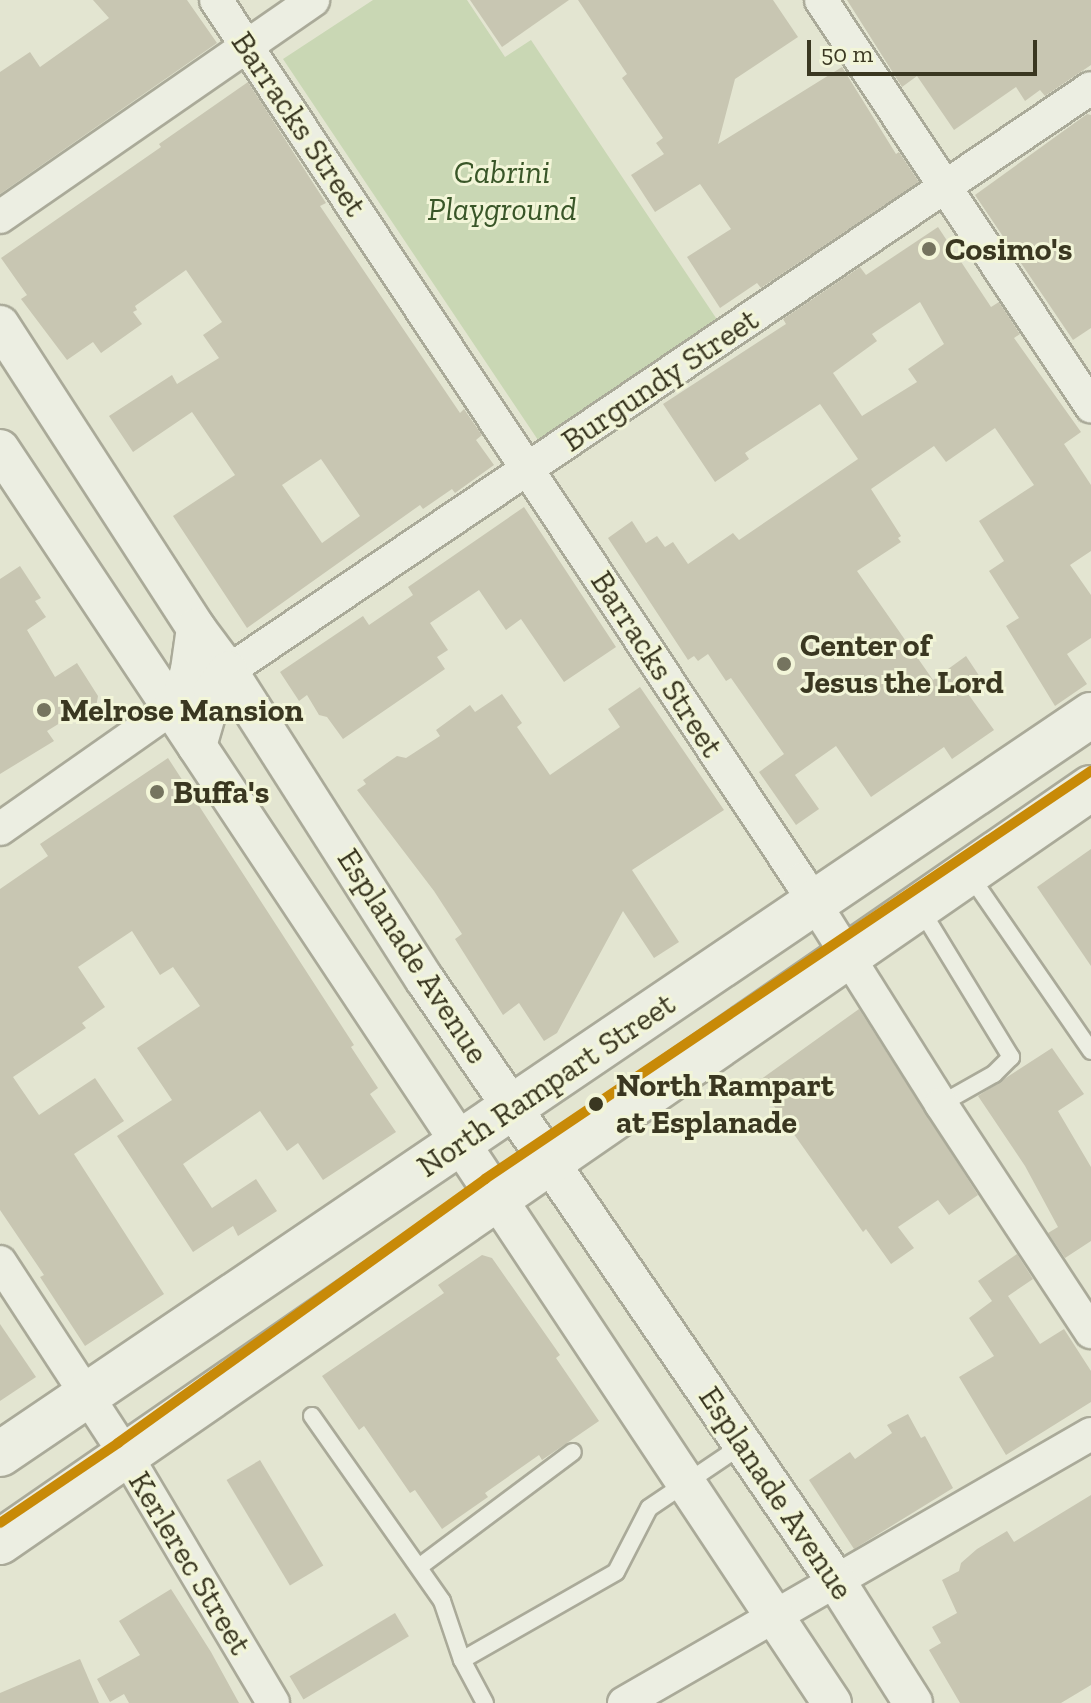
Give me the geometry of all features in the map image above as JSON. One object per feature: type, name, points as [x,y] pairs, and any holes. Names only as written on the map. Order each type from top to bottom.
[{"type":"main road","name":"North Rampart Street","points":[[0,1454],[1091,715]]},
{"type":"main road","name":"North Rampart Street","points":[[0,1542],[1091,788]]},
{"type":"street","name":"Barracks Street","points":[[216,0],[814,903],[1091,1332]]},
{"type":"street","points":[[0,217],[313,0]]},
{"type":"street","points":[[821,0],[1091,407]]},
{"type":"street","name":"Burgundy Street","points":[[228,671],[946,189],[1091,88]]},
{"type":"street","name":"Esplanade Avenue","points":[[0,325],[196,628],[228,671],[425,980],[744,1444],[913,1703]]},
{"type":"street","name":"Esplanade Avenue","points":[[0,449],[832,1703]]},
{"type":"street","points":[[0,829],[172,708],[187,680],[196,628]]},
{"type":"street","points":[[197,746],[213,691],[228,671]]},
{"type":"street","name":"Kerlerec Street","points":[[0,1262],[126,1455],[273,1703]]},
{"type":"street","points":[[624,1703],[1091,1434]]},
{"type":"lane","points":[[968,873],[1091,1051]]},
{"type":"lane","points":[[919,907],[1011,1057],[994,1074],[941,1104]]},
{"type":"lane","points":[[312,1416],[442,1601],[462,1660],[485,1703]]},
{"type":"lane","points":[[462,1660],[616,1572],[649,1508],[744,1444]]},
{"type":"lane","points":[[419,1567],[573,1452]]},
{"type":"green space","name":"Cabrini Playground","points":[[373,0],[467,0],[505,57],[531,40],[720,324],[540,443],[283,59]]},
{"type":"building","points":[[93,0],[187,0],[217,43],[0,194],[0,72],[30,52],[40,67],[109,18]]},
{"type":"building","points":[[470,0],[569,0],[502,47]]},
{"type":"building","points":[[578,0],[773,0],[798,37],[735,79],[718,144],[842,67],[896,154],[899,152],[919,182],[761,288],[757,283],[720,308],[687,257],[731,229],[700,184],[655,212],[631,175],[664,154],[656,143],[663,138],[622,78],[627,74]]},
{"type":"building","points":[[847,0],[1091,0],[1091,65],[1045,96],[1040,90],[1025,101],[1016,87],[954,130],[917,76],[902,87]]},
{"type":"building","points":[[248,82],[326,203],[320,206],[460,413],[464,409],[482,435],[476,440],[494,465],[455,493],[452,489],[423,509],[420,505],[247,628],[173,516],[235,475],[192,412],[133,452],[109,416],[172,375],[177,384],[219,358],[203,335],[222,322],[186,270],[135,306],[137,310],[133,312],[142,324],[101,353],[93,342],[67,360],[21,299],[27,295],[1,258],[161,147],[159,144]],"holes":[[[321,459],[360,516],[322,543],[282,485]]]},
{"type":"building","points":[[1087,114],[1091,115],[1091,328],[1073,340],[975,195]]},
{"type":"building","points":[[938,227],[991,307],[999,302],[1020,334],[1014,338],[1081,432],[1064,444],[1091,485],[1091,551],[1070,565],[1091,595],[1091,638],[1067,654],[1087,684],[1055,706],[1006,626],[1019,618],[989,571],[1004,561],[979,521],[1034,485],[995,428],[946,462],[934,446],[871,489],[901,536],[898,538],[901,542],[857,571],[933,680],[966,656],[982,680],[966,691],[994,730],[952,759],[944,747],[871,797],[836,746],[795,775],[819,809],[796,825],[759,772],[784,754],[731,678],[726,681],[708,654],[698,661],[694,656],[688,660],[608,538],[632,521],[646,543],[657,536],[665,547],[673,542],[688,564],[733,533],[739,540],[858,459],[820,404],[745,453],[749,459],[715,482],[663,404],[786,324],[783,319],[860,267],[866,275]],"holes":[[[920,302],[944,344],[908,369],[917,382],[862,416],[833,373],[877,341],[872,334]]]},
{"type":"building","points":[[524,507],[616,647],[564,682],[521,619],[506,630],[479,590],[430,623],[448,650],[437,657],[445,669],[343,739],[327,717],[319,715],[307,695],[299,701],[280,672],[363,616],[369,625],[413,595],[408,587]]},
{"type":"building","points":[[20,566],[41,598],[35,601],[46,617],[27,630],[55,677],[77,663],[98,696],[95,713],[81,710],[47,731],[54,741],[0,774],[0,579]]},
{"type":"building","points":[[640,687],[724,810],[632,870],[679,942],[654,958],[623,911],[557,1033],[544,1041],[519,1003],[503,1015],[455,939],[462,934],[434,891],[357,790],[366,784],[363,780],[397,756],[406,758],[440,736],[436,730],[470,705],[475,712],[502,694],[522,723],[517,727],[550,775],[620,727],[608,709]]},
{"type":"building","points":[[168,758],[354,1045],[351,1047],[378,1088],[370,1094],[396,1132],[323,1180],[298,1143],[287,1151],[260,1111],[183,1164],[212,1208],[256,1179],[277,1211],[238,1236],[233,1226],[193,1252],[117,1136],[172,1100],[137,1048],[200,1006],[173,967],[160,975],[132,931],[78,967],[105,1007],[82,1023],[86,1028],[13,1077],[39,1115],[95,1078],[124,1121],[74,1154],[164,1294],[85,1346],[40,1277],[44,1275],[0,1210],[0,889],[48,856],[40,844]]},
{"type":"building","points":[[1091,849],[1091,966],[1037,887]]},
{"type":"building","points":[[859,1009],[978,1195],[949,1215],[938,1200],[898,1227],[914,1248],[891,1264],[866,1229],[863,1232],[757,1082]]},
{"type":"building","points":[[1052,1048],[1084,1094],[1058,1111],[1091,1167],[1091,1241],[1065,1258],[1048,1233],[1058,1227],[1025,1166],[978,1096]]},
{"type":"building","points":[[1017,1254],[1033,1279],[1008,1296],[1040,1344],[1064,1329],[1091,1371],[1091,1402],[1006,1455],[959,1377],[994,1356],[969,1318],[992,1301],[978,1281]]},
{"type":"building","points":[[482,1255],[492,1258],[560,1355],[556,1358],[599,1421],[542,1460],[539,1455],[485,1493],[488,1497],[442,1529],[415,1490],[410,1493],[364,1426],[359,1430],[322,1376],[444,1293],[438,1285]]},
{"type":"building","points":[[0,1324],[36,1377],[0,1401]]},
{"type":"building","points":[[908,1414],[921,1438],[925,1436],[953,1488],[854,1549],[809,1480],[850,1452],[855,1459],[892,1433],[887,1425]]},
{"type":"building","points":[[260,1460],[323,1565],[290,1586],[227,1480]]},
{"type":"building","points":[[1091,1495],[1091,1685],[1061,1703],[960,1703],[929,1650],[941,1643],[932,1627],[957,1613],[942,1580],[959,1571],[961,1563],[977,1549],[1007,1531],[1014,1542]]},
{"type":"building","points":[[171,1589],[239,1703],[129,1703],[124,1694],[110,1702],[97,1679],[140,1655],[119,1621]]},
{"type":"building","points":[[395,1613],[409,1636],[303,1699],[290,1676]]},
{"type":"building","points":[[80,1659],[99,1703],[0,1703],[0,1693]]},
{"type":"transit line","points":[[0,1523],[118,1443],[485,1179],[1091,771]]},
{"type":"place","name":"Cosimo's","points":[[929,249]]},
{"type":"place","name":"Center of Jesus the Lord","points":[[784,664]]},
{"type":"place","name":"Melrose Mansion","points":[[44,710]]},
{"type":"place","name":"Buffa's","points":[[157,792]]},
{"type":"place","name":"North Rampart at Esplanade","points":[[596,1104]]}]
